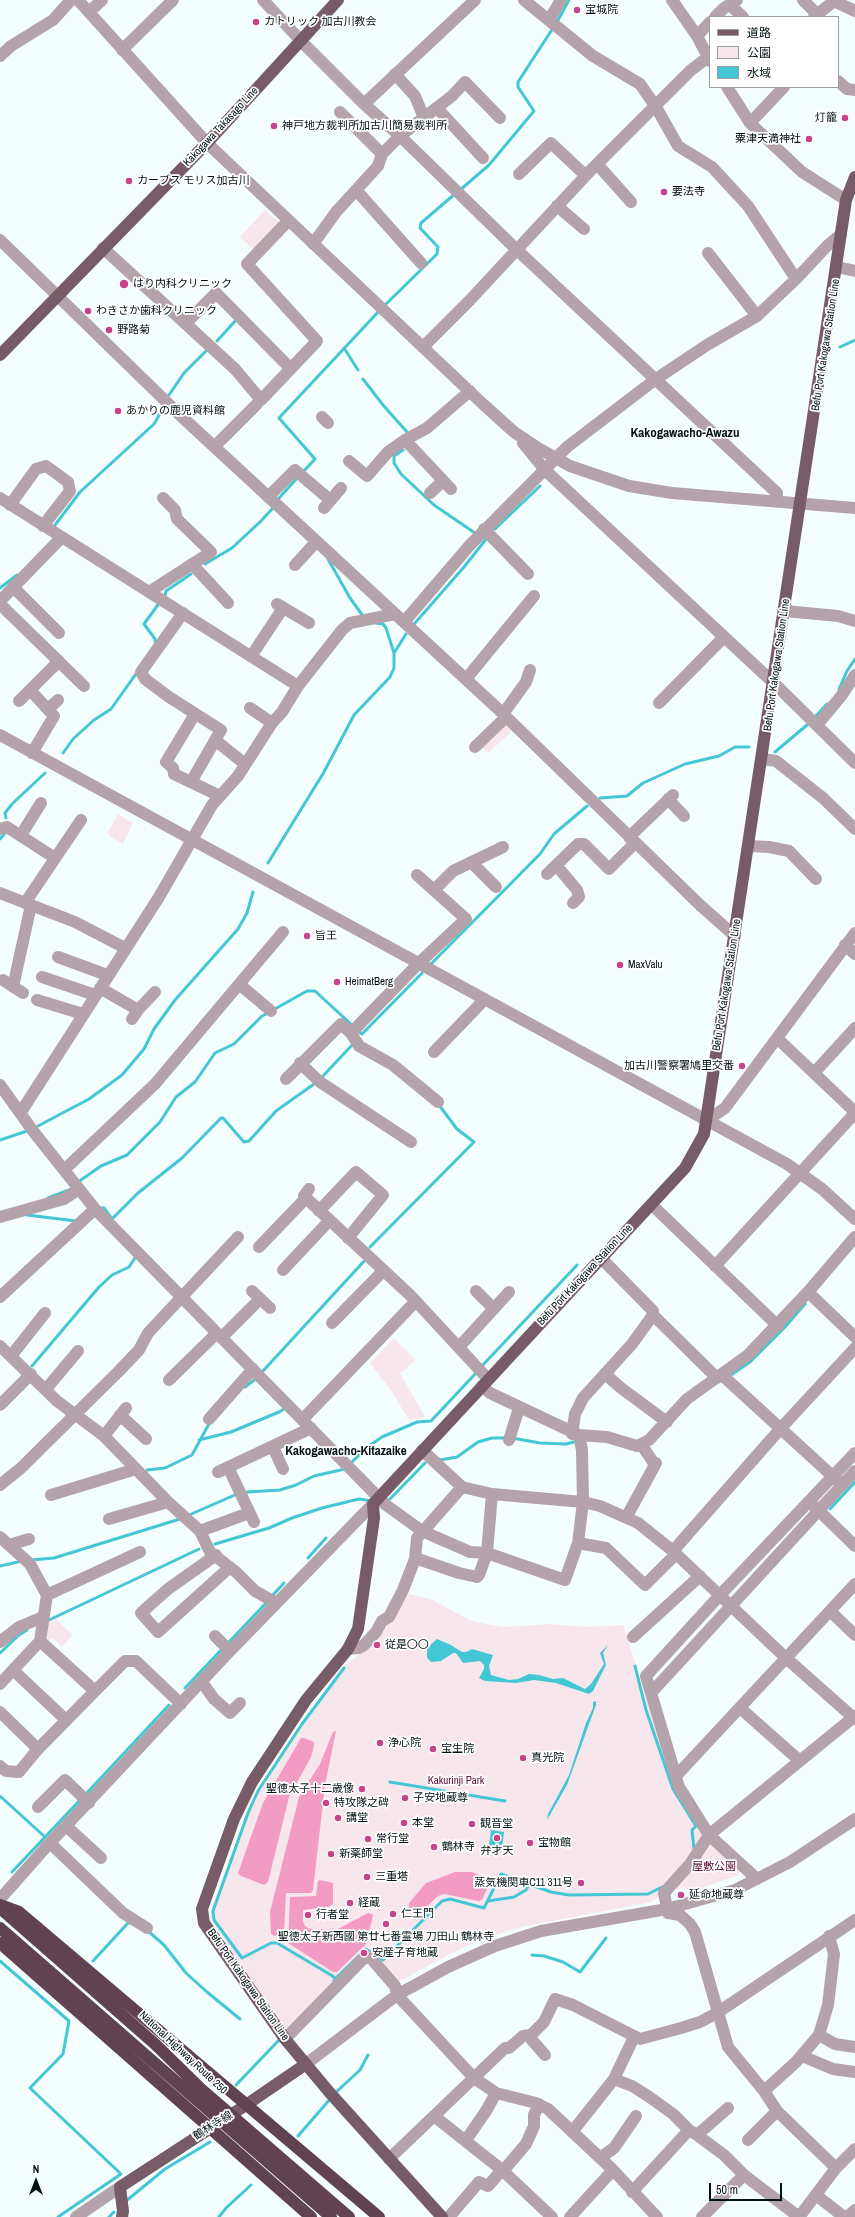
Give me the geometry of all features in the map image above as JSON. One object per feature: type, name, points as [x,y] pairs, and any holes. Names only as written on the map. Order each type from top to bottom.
[{"type":"highway","name":"National Highway Route 250","points":[[0,1906],[177,2064],[201,2089],[349,2217]]},
{"type":"highway","points":[[0,1906],[20,1912],[379,2217]]},
{"type":"highway","points":[[0,1928],[331,2217]]},
{"type":"highway","points":[[0,1943],[311,2217]]},
{"type":"highway","points":[[177,2064],[210,2084],[367,2217]]},
{"type":"main road","name":"Kakogawa Takasago Line","points":[[0,355],[207,143],[338,0]]},
{"type":"main road","name":"Befu Port Kakogawa Station Line","points":[[442,2217],[333,2096],[285,2039],[204,1923],[202,1909],[234,1819],[252,1782],[306,1700],[348,1649],[358,1628],[362,1609],[376,1500],[652,1205],[685,1168],[698,1148],[704,1134],[838,267],[846,200],[854,184]]},
{"type":"main road","name":"鶴林寺線","points":[[120,2187],[306,2064]]},
{"type":"main road","points":[[120,2187],[123,2211],[122,2217]]},
{"type":"street","points":[[0,56],[11,46],[53,20],[71,0]]},
{"type":"street","points":[[78,0],[207,143],[288,221],[514,432],[545,470],[774,684],[855,762]]},
{"type":"street","points":[[89,12],[102,0]]},
{"type":"street","points":[[122,50],[174,0]]},
{"type":"street","points":[[263,0],[300,41],[364,104],[400,136],[516,249],[777,493],[776,501]]},
{"type":"street","points":[[364,104],[475,0]]},
{"type":"street","points":[[524,0],[593,56],[640,84],[656,107],[678,146],[712,167],[748,206],[796,279]]},
{"type":"street","points":[[552,23],[561,0]]},
{"type":"street","points":[[423,347],[470,300],[585,175],[656,107],[690,71],[709,59],[697,36],[672,0]]},
{"type":"street","points":[[803,0],[815,16],[834,0],[855,11]]},
{"type":"street","points":[[716,16],[724,8],[734,3],[742,16]]},
{"type":"street","points":[[697,36],[709,23]]},
{"type":"street","points":[[395,74],[415,96],[424,118]]},
{"type":"street","points":[[313,244],[320,232],[378,166],[382,154],[400,136],[437,108],[465,82],[500,118]]},
{"type":"street","points":[[839,82],[848,89],[855,90]]},
{"type":"street","points":[[728,88],[750,123],[802,172],[846,200]]},
{"type":"street","points":[[750,123],[783,88]]},
{"type":"street","points":[[437,108],[484,158]]},
{"type":"street","points":[[340,112],[382,154]]},
{"type":"street","points":[[519,174],[551,143],[585,175]]},
{"type":"street","points":[[597,164],[631,202]]},
{"type":"street","points":[[356,190],[421,263]]},
{"type":"street","points":[[557,206],[584,229]]},
{"type":"street","points":[[103,248],[235,369],[261,400],[317,340],[247,264],[288,221]]},
{"type":"street","points":[[21,1112],[107,975],[159,897],[191,839],[212,805],[238,776],[298,686],[342,630],[350,624],[400,618],[484,529],[567,447],[656,379],[707,345],[757,316],[796,279],[826,246],[841,234]]},
{"type":"street","points":[[0,240],[56,296],[214,447],[505,715],[632,840],[701,906],[735,936]]},
{"type":"street","points":[[708,253],[727,270],[757,316]]},
{"type":"street","points":[[838,267],[855,271]]},
{"type":"street","points":[[186,323],[216,293],[290,368]]},
{"type":"street","points":[[349,462],[367,476],[377,463],[405,440],[427,428],[470,391]]},
{"type":"street","points":[[214,447],[257,404]]},
{"type":"street","points":[[514,432],[556,459],[587,473],[629,486],[672,492],[855,508]]},
{"type":"street","points":[[405,440],[447,485],[430,494]]},
{"type":"street","points":[[43,526],[70,491],[68,482],[46,466],[36,469],[5,501],[61,538],[252,655],[298,686]]},
{"type":"street","points":[[268,497],[295,470],[327,504],[341,488]]},
{"type":"street","points":[[149,592],[211,552],[173,521],[176,510],[163,498]]},
{"type":"street","points":[[484,529],[528,574]]},
{"type":"street","points":[[61,538],[0,602],[84,686]]},
{"type":"street","points":[[295,565],[316,542]]},
{"type":"street","points":[[192,564],[213,594],[228,603]]},
{"type":"street","points":[[14,587],[59,633]]},
{"type":"street","points":[[466,679],[519,622],[534,596]]},
{"type":"street","points":[[252,655],[279,606],[309,623]]},
{"type":"street","points":[[785,611],[838,616],[855,621]]},
{"type":"street","points":[[183,613],[141,672],[146,679],[195,714],[221,730],[191,782]]},
{"type":"street","points":[[659,703],[724,637]]},
{"type":"street","points":[[19,701],[59,661]]},
{"type":"street","points":[[475,747],[505,715],[526,682],[530,670]]},
{"type":"street","points":[[816,725],[842,695],[855,675]]},
{"type":"street","points":[[30,690],[54,716],[32,753]]},
{"type":"street","points":[[48,709],[58,700]]},
{"type":"street","points":[[250,708],[272,723]]},
{"type":"street","points":[[195,714],[166,762],[173,768],[174,774],[220,796]]},
{"type":"street","points":[[0,735],[800,1173],[822,1189],[855,1220]]},
{"type":"street","points":[[215,740],[245,764]]},
{"type":"street","points":[[763,759],[776,761],[823,798],[855,829]]},
{"type":"street","points":[[573,902],[579,897],[577,890],[552,870],[578,844],[584,844],[608,869],[671,797],[684,816]]},
{"type":"street","points":[[21,835],[41,803]]},
{"type":"street","points":[[13,987],[28,904],[55,858],[81,820]]},
{"type":"street","points":[[4,827],[21,835],[55,858]]},
{"type":"street","points":[[749,846],[769,847],[789,851],[810,877]]},
{"type":"street","points":[[434,890],[453,870],[503,847]]},
{"type":"street","points":[[470,862],[496,887]]},
{"type":"street","points":[[351,1032],[418,964],[466,919],[417,875]]},
{"type":"street","points":[[0,893],[75,922],[125,948]]},
{"type":"street","points":[[64,1170],[155,1084],[283,932]]},
{"type":"street","points":[[706,1121],[725,1108],[778,1039],[855,932]]},
{"type":"street","points":[[846,945],[855,954]]},
{"type":"street","points":[[64,956],[107,975]]},
{"type":"street","points":[[42,977],[97,991],[135,1014],[155,992]]},
{"type":"street","points":[[239,984],[271,1011]]},
{"type":"street","points":[[37,1000],[83,1014]]},
{"type":"street","points":[[434,1052],[447,1047],[484,1000]]},
{"type":"street","points":[[286,1079],[300,1063],[340,1024],[351,1032],[359,1046],[393,1065],[438,1102]]},
{"type":"street","points":[[814,1073],[855,1028]]},
{"type":"street","points":[[715,1266],[855,1113],[778,1039]]},
{"type":"street","points":[[300,1063],[320,1082],[411,1142]]},
{"type":"street","points":[[0,1085],[95,1209],[307,1424],[376,1500],[386,1505],[422,1531],[470,1552],[487,1553],[565,1580],[578,1543],[583,1502],[582,1450],[575,1434],[575,1414],[583,1398],[632,1344],[653,1315]]},
{"type":"street","points":[[320,1211],[356,1172],[383,1195],[348,1238]]},
{"type":"street","points":[[0,1217],[64,1199],[79,1189]]},
{"type":"street","points":[[259,1247],[274,1238],[308,1194],[329,1221],[416,1301],[459,1347],[485,1382],[490,1393],[575,1434],[607,1437],[637,1446],[649,1440],[687,1399],[748,1355],[778,1326],[855,1237]]},
{"type":"street","points":[[652,1205],[778,1326]]},
{"type":"street","points":[[0,1297],[95,1209]]},
{"type":"street","points":[[282,1270],[329,1221]]},
{"type":"street","points":[[0,1485],[21,1468],[139,1350],[148,1333],[238,1237]]},
{"type":"street","points":[[601,1258],[652,1311],[653,1315],[719,1376],[780,1428],[843,1485]]},
{"type":"street","points":[[332,1323],[383,1271]]},
{"type":"street","points":[[476,1291],[494,1309]]},
{"type":"street","points":[[459,1347],[510,1292]]},
{"type":"street","points":[[808,1292],[855,1336]]},
{"type":"street","points":[[169,1380],[220,1335],[256,1295],[270,1308]]},
{"type":"street","points":[[200,1531],[251,1517],[223,1470],[273,1447],[307,1424],[416,1301]]},
{"type":"street","points":[[11,1356],[41,1327],[45,1313]]},
{"type":"street","points":[[0,1346],[31,1374],[57,1401],[104,1436],[168,1502],[200,1531],[210,1552],[216,1555],[255,1590],[272,1600]]},
{"type":"street","points":[[578,1543],[606,1548],[644,1585],[674,1553],[780,1428],[855,1348]]},
{"type":"street","points":[[46,1389],[76,1358]]},
{"type":"street","points":[[209,1419],[253,1369]]},
{"type":"street","points":[[0,1405],[31,1374]]},
{"type":"street","points":[[605,1374],[621,1388],[667,1422]]},
{"type":"street","points":[[510,1440],[519,1408]]},
{"type":"street","points":[[104,1436],[123,1412],[146,1439]]},
{"type":"street","points":[[627,1516],[655,1464],[641,1444]]},
{"type":"street","points":[[273,1447],[283,1469]]},
{"type":"street","points":[[422,1450],[462,1487],[492,1494],[583,1502],[600,1506],[627,1516],[638,1523],[700,1576],[786,1658],[853,1716],[797,1759],[709,1834],[690,1864],[664,1893],[668,1913],[681,1917],[690,1924],[695,1932],[728,2047],[764,2091],[777,2112],[836,2168]]},
{"type":"street","points":[[757,1880],[709,1834],[680,1787],[646,1676],[720,1595],[855,1453]]},
{"type":"street","points":[[51,1495],[69,1485],[136,1469]]},
{"type":"street","points":[[651,1693],[855,1472]]},
{"type":"street","points":[[348,1649],[359,1648],[364,1645],[376,1632],[382,1621],[389,1617],[403,1590],[415,1558],[417,1538],[462,1487]]},
{"type":"street","points":[[415,1558],[476,1577],[487,1553],[492,1494]]},
{"type":"street","points":[[0,1899],[66,1826],[84,1798],[202,1682],[227,1648],[272,1600],[376,1500]]},
{"type":"street","points":[[109,1519],[168,1502]]},
{"type":"street","points":[[809,1502],[855,1546]]},
{"type":"street","points":[[5,1541],[29,1539]]},
{"type":"street","points":[[0,1684],[40,1641],[47,1595],[30,1564],[5,1541]]},
{"type":"street","points":[[47,1595],[140,1552]]},
{"type":"street","points":[[216,1555],[168,1589],[141,1613],[158,1632],[230,1567]]},
{"type":"street","points":[[633,1637],[700,1576]]},
{"type":"street","points":[[676,1776],[855,1584]]},
{"type":"street","points":[[830,1611],[855,1635]]},
{"type":"street","points":[[0,1642],[19,1627],[43,1620]]},
{"type":"street","points":[[215,1636],[227,1648]]},
{"type":"street","points":[[40,1641],[95,1691]]},
{"type":"street","points":[[0,1766],[6,1771],[19,1772],[38,1749],[125,1661],[136,1661],[181,1704]]},
{"type":"street","points":[[13,1670],[66,1720]]},
{"type":"street","points":[[202,1682],[214,1699],[230,1713],[240,1703]]},
{"type":"street","points":[[740,1708],[797,1759]]},
{"type":"street","points":[[0,1712],[38,1749]]},
{"type":"street","points":[[38,1807],[65,1780],[84,1798]]},
{"type":"street","points":[[306,2064],[397,1995],[448,1967],[495,1946],[541,1931],[668,1909],[735,1890],[790,1862],[855,1819]]},
{"type":"street","points":[[66,1826],[101,1858]]},
{"type":"street","points":[[50,1843],[123,1913],[147,1928]]},
{"type":"street","points":[[389,2159],[505,2048],[509,2048],[524,2036],[531,2035],[544,2022],[555,1999],[604,2020],[640,2039],[700,2022],[855,1920]]},
{"type":"street","points":[[764,2091],[802,2056],[819,2034],[828,2005],[834,1954],[829,1936]]},
{"type":"street","points":[[285,2039],[363,1959],[370,1957],[395,1986],[397,1995],[474,2078],[496,2093],[539,2104],[548,2109],[613,2170],[657,2217]]},
{"type":"street","points":[[819,2034],[835,2044],[855,2047]]},
{"type":"street","points":[[531,2035],[531,2039],[545,2055]]},
{"type":"street","points":[[572,2132],[614,2079],[634,2037]]},
{"type":"street","points":[[802,2056],[833,2069],[855,2072]]},
{"type":"street","points":[[614,2079],[632,2086],[674,2114],[693,2132],[724,2155],[744,2175],[799,2217],[836,2168],[855,2149]]},
{"type":"street","points":[[466,2140],[486,2112],[496,2093]]},
{"type":"street","points":[[449,2217],[479,2182],[488,2186],[526,2144],[534,2126],[534,2115],[539,2104]]},
{"type":"street","points":[[632,2192],[693,2132],[728,2108]]},
{"type":"street","points":[[748,2140],[777,2112]]},
{"type":"street","points":[[434,2116],[503,2171],[552,2217]]},
{"type":"street","points":[[600,2158],[614,2148],[623,2125],[636,2116]]},
{"type":"street","points":[[570,2217],[613,2170]]},
{"type":"street","points":[[702,2217],[744,2175]]},
{"type":"street","points":[[76,2217],[120,2187]]},
{"type":"street","points":[[816,2195],[846,2217],[855,2210]]},
{"type":"green space","points":[[265,210],[278,221],[278,224],[254,250],[240,237]]},
{"type":"green space","points":[[504,721],[510,727],[510,733],[488,753],[480,744]]},
{"type":"green space","points":[[118,814],[133,823],[123,844],[110,837],[108,832]]},
{"type":"green space","points":[[394,1338],[416,1360],[400,1373],[425,1417],[410,1420],[392,1392],[370,1363]]},
{"type":"green space","name":"Kakurinji Park","points":[[410,1594],[433,1600],[469,1620],[504,1627],[548,1624],[587,1627],[623,1625],[675,1788],[698,1826],[702,1840],[660,1896],[651,1902],[522,1927],[489,1937],[458,1950],[398,1982],[383,1964],[366,1950],[286,2029],[281,2029],[210,1917],[213,1904],[249,1806],[264,1779],[343,1667],[374,1643],[393,1618],[406,1595]]},
{"type":"green space","points":[[56,1619],[72,1635],[62,1647],[52,1638],[49,1640],[47,1639],[48,1623]]},
{"type":"green space","name":"屋敷公園","points":[[709,1839],[741,1871],[737,1876],[701,1888],[690,1891],[684,1887],[677,1890],[675,1885]]},
{"type":"shaded area","points":[[336,1731],[325,1785],[313,1890],[311,1893],[286,1893],[284,1934],[275,1936],[271,1934],[270,1912],[299,1797],[320,1764],[333,1732]]},
{"type":"shaded area","points":[[301,1738],[314,1742],[314,1746],[311,1757],[289,1797],[268,1882],[264,1885],[241,1876],[238,1873],[263,1803]]},
{"type":"shaded area","points":[[455,1872],[472,1872],[484,1877],[487,1889],[482,1900],[479,1901],[444,1894],[438,1896],[419,1914],[409,1910],[409,1903],[426,1883]]},
{"type":"shaded area","points":[[320,1880],[333,1883],[333,1904],[328,1907],[303,1910],[303,1921],[305,1926],[310,1929],[336,1930],[368,1913],[373,1915],[366,1944],[337,1972],[333,1972],[288,1943],[290,1897],[316,1896],[318,1881]]},
{"type":"water","points":[[437,1639],[462,1652],[472,1649],[493,1655],[489,1666],[491,1675],[509,1680],[518,1679],[529,1674],[553,1679],[563,1678],[585,1689],[591,1684],[604,1664],[600,1653],[608,1645],[603,1653],[606,1665],[593,1691],[589,1694],[556,1683],[534,1680],[516,1683],[485,1681],[479,1678],[484,1669],[484,1665],[480,1661],[463,1663],[456,1653],[453,1653],[441,1661],[431,1662],[427,1658],[427,1648]]},
{"type":"water","points":[[596,1701],[596,1705],[567,1785],[547,1820],[548,1814],[569,1775],[586,1723],[593,1708],[593,1702]]},
{"type":"water","points":[[491,1830],[504,1832],[502,1848],[489,1846]]},
{"type":"waterway","points":[[558,20],[569,0]]},
{"type":"waterway","points":[[460,190],[489,165],[534,111],[518,87],[518,82],[553,28]]},
{"type":"waterway","points":[[384,306],[437,254],[438,247],[420,228],[421,223],[456,193]]},
{"type":"waterway","points":[[303,472],[315,459],[279,418],[380,310]]},
{"type":"waterway","points":[[217,341],[237,319]]},
{"type":"waterway","points":[[840,347],[855,340]]},
{"type":"waterway","points":[[169,395],[184,373],[209,348]]},
{"type":"waterway","points":[[344,348],[358,370]]},
{"type":"waterway","points":[[363,379],[383,405],[407,432]]},
{"type":"waterway","points":[[55,525],[80,492],[154,424],[165,405]]},
{"type":"waterway","points":[[403,450],[394,456],[394,463],[401,474],[434,505],[475,533]]},
{"type":"waterway","points":[[279,498],[299,476]]},
{"type":"waterway","points":[[495,529],[540,486]]},
{"type":"waterway","points":[[205,564],[232,548],[273,508],[275,509]]},
{"type":"waterway","points":[[415,623],[487,538]]},
{"type":"waterway","points":[[328,559],[350,598],[363,616]]},
{"type":"waterway","points":[[165,596],[166,591],[191,574]]},
{"type":"waterway","points":[[0,588],[17,575]]},
{"type":"waterway","points":[[156,645],[155,639],[144,624],[160,602]]},
{"type":"waterway","points":[[376,623],[383,624],[386,628],[394,653]]},
{"type":"waterway","points":[[268,863],[324,772],[354,715],[390,677],[394,668],[394,653],[406,634]]},
{"type":"waterway","points":[[839,689],[847,671],[855,659]]},
{"type":"waterway","points":[[63,753],[73,739],[94,720],[111,709],[138,671]]},
{"type":"waterway","points":[[815,717],[827,704]]},
{"type":"waterway","points":[[775,752],[807,725]]},
{"type":"waterway","points":[[600,798],[627,796],[643,783],[685,764],[719,756],[735,747],[749,747]]},
{"type":"waterway","points":[[6,818],[5,813],[12,804],[45,773]]},
{"type":"waterway","points":[[429,966],[540,854],[554,834],[587,806]]},
{"type":"waterway","points":[[0,839],[6,832]]},
{"type":"waterway","points":[[38,1126],[89,1099],[122,1075],[144,1049],[154,1029],[175,1000],[238,929],[247,913],[253,892]]},
{"type":"waterway","points":[[362,1034],[425,970]]},
{"type":"waterway","points":[[273,1010],[307,991],[315,991],[353,1026]]},
{"type":"waterway","points":[[78,1182],[101,1166],[127,1155],[160,1122],[176,1097],[195,1082],[215,1053],[234,1044],[262,1016],[268,1013]]},
{"type":"waterway","points":[[357,1030],[362,1034]]},
{"type":"waterway","points":[[323,1076],[354,1043]]},
{"type":"waterway","points":[[101,1208],[104,1208],[112,1219],[138,1193],[182,1158],[221,1118],[223,1118],[244,1142],[249,1141],[276,1111],[314,1084]]},
{"type":"waterway","points":[[370,1247],[474,1142],[457,1129],[439,1105]]},
{"type":"waterway","points":[[0,1140],[27,1131]]},
{"type":"waterway","points":[[48,1198],[69,1190]]},
{"type":"waterway","points":[[27,1215],[76,1221]]},
{"type":"waterway","points":[[32,1366],[99,1287],[112,1275],[129,1267],[137,1255]]},
{"type":"waterway","points":[[263,1371],[366,1259],[364,1257]]},
{"type":"waterway","points":[[481,1367],[577,1265]]},
{"type":"waterway","points":[[728,1377],[750,1362],[785,1327],[805,1304]]},
{"type":"waterway","points":[[352,1462],[366,1448],[382,1437],[417,1422],[431,1421],[476,1373]]},
{"type":"waterway","points":[[245,1387],[257,1378]]},
{"type":"waterway","points":[[199,1440],[231,1432],[279,1412],[287,1407]]},
{"type":"waterway","points":[[147,1470],[165,1468],[192,1455],[210,1422]]},
{"type":"waterway","points":[[440,1460],[457,1457],[478,1442],[492,1438],[507,1438]]},
{"type":"waterway","points":[[512,1438],[540,1443],[566,1444],[578,1441]]},
{"type":"waterway","points":[[387,1502],[425,1463]]},
{"type":"waterway","points":[[247,1492],[280,1490],[296,1485],[314,1476],[345,1469]]},
{"type":"waterway","points":[[830,1509],[855,1482]]},
{"type":"waterway","points":[[189,1515],[237,1494]]},
{"type":"waterway","points":[[215,1544],[269,1528],[292,1518],[322,1508],[359,1499],[372,1501]]},
{"type":"waterway","points":[[31,1560],[54,1558],[180,1519]]},
{"type":"waterway","points":[[308,1558],[326,1538]]},
{"type":"waterway","points":[[47,1621],[199,1549]]},
{"type":"waterway","points":[[0,1566],[22,1561]]},
{"type":"waterway","points":[[271,1597],[284,1583]]},
{"type":"waterway","points":[[228,1643],[268,1601]]},
{"type":"waterway","points":[[0,1653],[19,1635],[27,1630]]},
{"type":"waterway","points":[[185,1688],[224,1647]]},
{"type":"waterway","points":[[635,1666],[646,1710],[673,1789],[696,1826],[692,1830],[694,1849]]},
{"type":"waterway","points":[[334,1981],[336,1979],[331,1975],[277,1943],[271,1943],[242,1958],[214,1920],[213,1911],[248,1813],[258,1791],[302,1724],[344,1668]]},
{"type":"waterway","points":[[85,1795],[169,1705]]},
{"type":"waterway","points":[[390,1782],[505,1801]]},
{"type":"waterway","points":[[0,1796],[45,1837]]},
{"type":"waterway","points":[[12,1872],[81,1799]]},
{"type":"waterway","points":[[337,1977],[366,1949],[383,1960],[442,1901],[450,1899],[484,1908],[501,1874],[551,1892],[569,1895],[648,1894],[662,1887]]},
{"type":"waterway","points":[[488,1901],[514,1897],[526,1890],[529,1884]]},
{"type":"waterway","points":[[93,1961],[128,1923],[130,1923]]},
{"type":"waterway","points":[[148,1931],[164,1945],[186,1973],[240,2019]]},
{"type":"waterway","points":[[532,1955],[544,1956],[563,1962],[580,1972],[606,1938]]},
{"type":"waterway","points":[[0,1961],[69,2021],[63,2054],[30,2088],[121,2174],[58,2217]]},
{"type":"waterway","points":[[236,2085],[281,2038]]},
{"type":"waterway","points":[[334,2094],[360,2070],[368,2055]]},
{"type":"waterway","points":[[298,2136],[331,2098]]},
{"type":"waterway","points":[[126,2201],[165,2169],[210,2142]]},
{"type":"waterway","points":[[219,2217],[226,2208],[251,2185]]},
{"type":"waterway","points":[[109,2217],[114,2212]]},
{"type":"place","name":"宝城院","points":[[577,10]]},
{"type":"place","name":"カトリック 加古川教会","points":[[256,22]]},
{"type":"place","name":"灯籠","points":[[845,118]]},
{"type":"place","name":"神戸地方裁判所加古川簡易裁判所","points":[[274,126]]},
{"type":"place","name":"粟津天満神社","points":[[809,139]]},
{"type":"place","name":"カーブス モリス加古川","points":[[129,181]]},
{"type":"place","name":"要法寺","points":[[664,192]]},
{"type":"place","name":"はり内科クリニック","points":[[124,284]]},
{"type":"place","name":"わきさか歯科クリニック","points":[[88,311]]},
{"type":"place","name":"野路菊","points":[[109,330]]},
{"type":"place","name":"あかりの鹿児資料館","points":[[118,411]]},
{"type":"place","name":"旨王","points":[[307,936]]},
{"type":"place","name":"MaxValu","points":[[620,965]]},
{"type":"place","name":"HeimatBerg","points":[[337,982]]},
{"type":"place","name":"加古川警察署鳩里交番","points":[[742,1066]]},
{"type":"place","name":"従是〇〇","points":[[377,1645]]},
{"type":"place","name":"浄心院","points":[[380,1743]]},
{"type":"place","name":"宝生院","points":[[433,1749]]},
{"type":"place","name":"真光院","points":[[523,1758]]},
{"type":"place","name":"聖徳太子十二歳像","points":[[362,1789]]},
{"type":"place","name":"子安地蔵尊","points":[[405,1798]]},
{"type":"place","name":"特攻隊之碑","points":[[326,1803]]},
{"type":"place","name":"講堂","points":[[338,1818]]},
{"type":"place","name":"本堂","points":[[404,1823]]},
{"type":"place","name":"観音堂","points":[[472,1824]]},
{"type":"place","name":"弁才天","points":[[497,1838]]},
{"type":"place","name":"常行堂","points":[[368,1839]]},
{"type":"place","name":"宝物館","points":[[530,1843]]},
{"type":"place","name":"鶴林寺","points":[[434,1847]]},
{"type":"place","name":"新薬師堂","points":[[331,1854]]},
{"type":"place","name":"三重塔","points":[[367,1877]]},
{"type":"place","name":"蒸気機関車C11 311号","points":[[581,1883]]},
{"type":"place","name":"延命地蔵尊","points":[[681,1895]]},
{"type":"place","name":"経蔵","points":[[350,1903]]},
{"type":"place","name":"仁王門","points":[[393,1914]]},
{"type":"place","name":"行者堂","points":[[308,1915]]},
{"type":"place","name":"聖徳太子新西國 第廿七番霊場 刀田山 鶴林寺","points":[[386,1924]]},
{"type":"place","name":"安産子育地蔵","points":[[364,1953]]},
{"type":"district","name":"Kakogawacho-Awazu","points":[[685,434]]},
{"type":"district","name":"Kakogawacho-Kitazaike","points":[[346,1452]]}]
